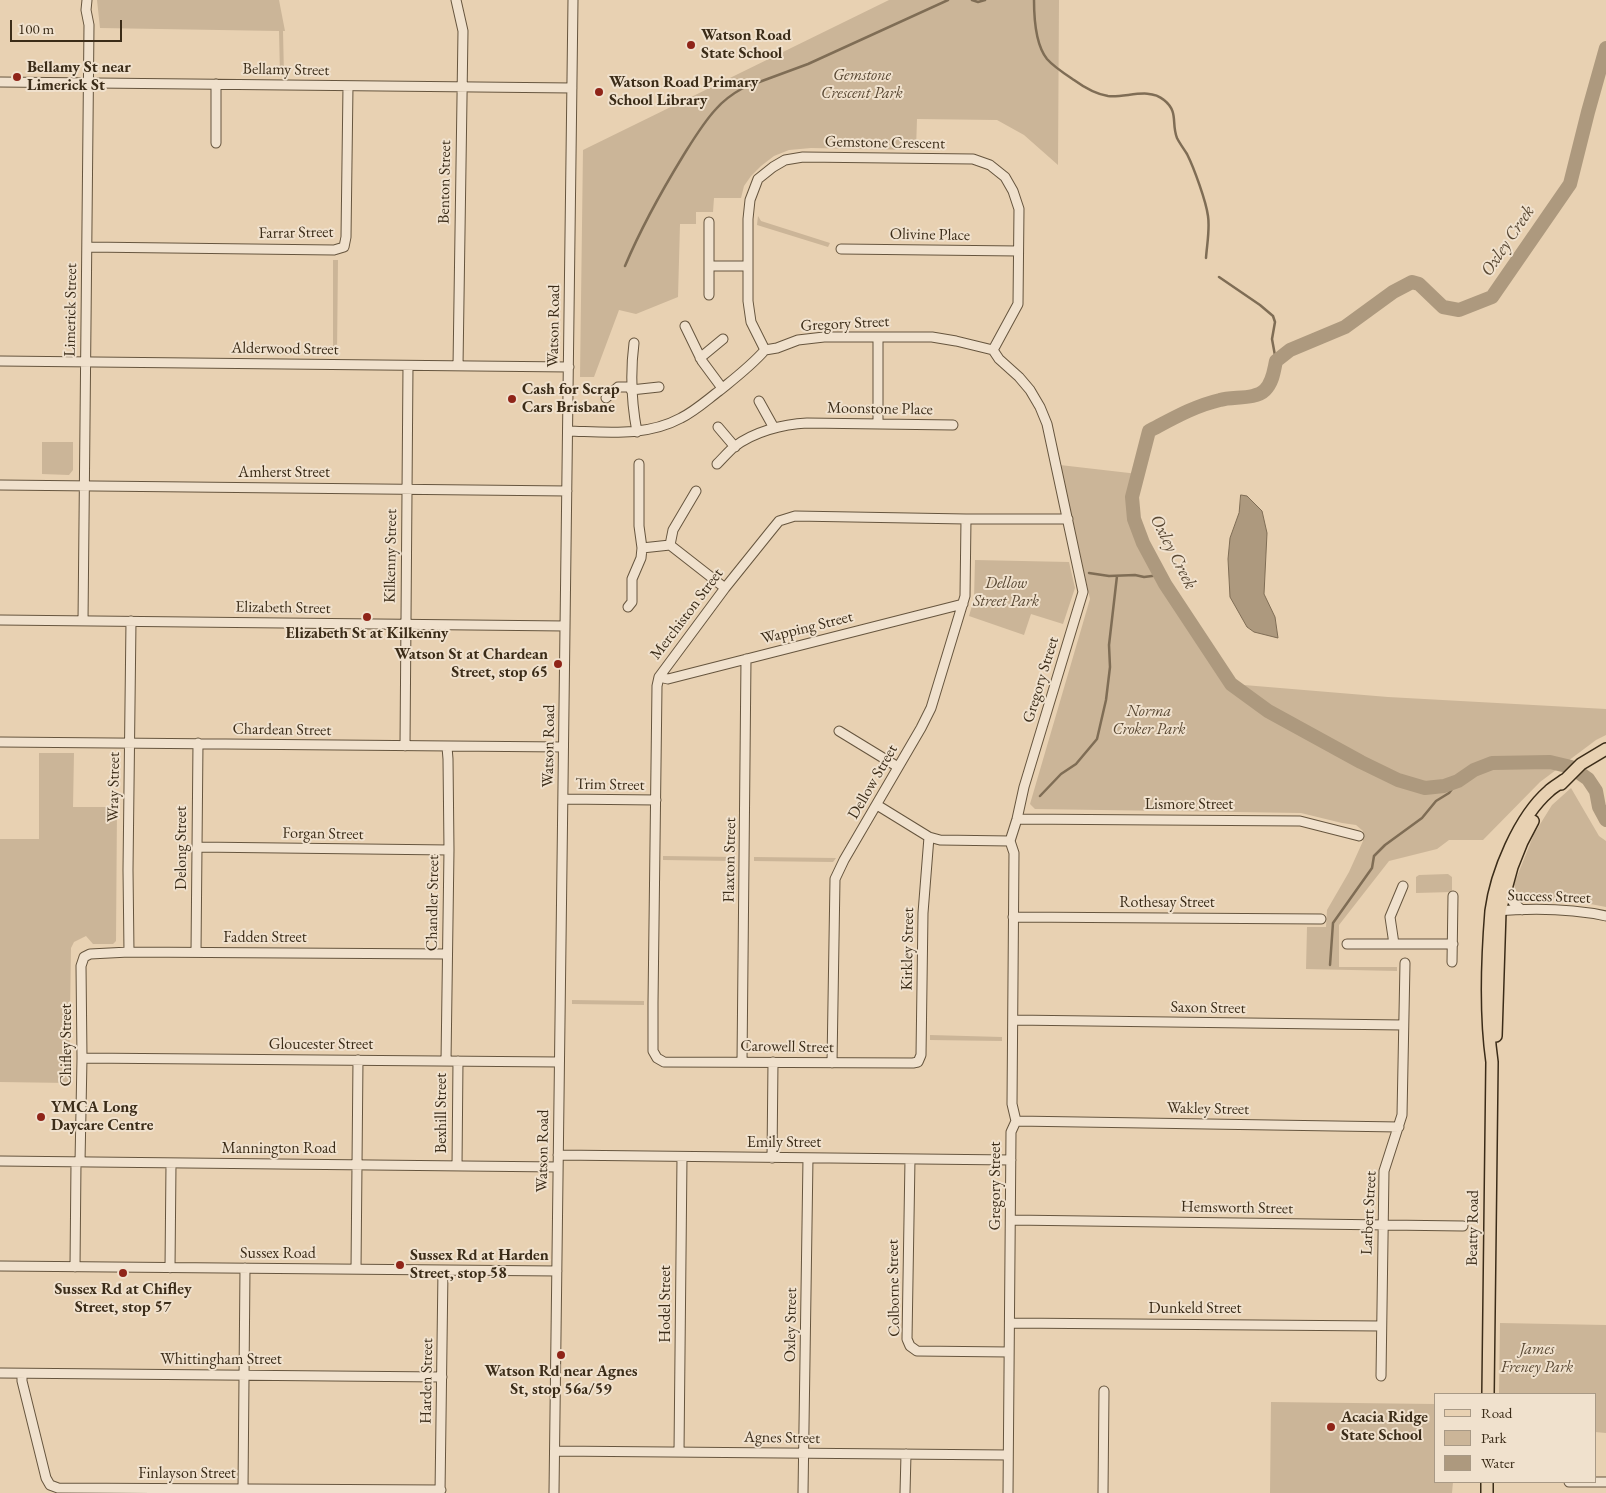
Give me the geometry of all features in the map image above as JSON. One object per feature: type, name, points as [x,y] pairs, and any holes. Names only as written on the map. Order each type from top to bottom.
[{"type":"main road","name":"Beatty Road","points":[[1488,1393],[1492,1062],[1489,1042],[1488,1000],[1495,911],[1492,899],[1502,867],[1529,815],[1548,792],[1581,764],[1602,751]]},
{"type":"main road","name":"Beatty Road","points":[[1495,911],[1522,842],[1536,816],[1564,780]]},
{"type":"street","name":"Limerick Street","points":[[83,621],[89,25],[86,10],[87,0]]},
{"type":"street","name":"Benton Street","points":[[456,0],[463,31],[458,366]]},
{"type":"street","name":"Watson Road","points":[[554,1493],[573,0]]},
{"type":"street","name":"Bellamy Street","points":[[0,82],[572,88]]},
{"type":"street","points":[[216,84],[216,143]]},
{"type":"street","name":"Farrar Street","points":[[87,247],[334,250],[344,247],[346,237],[348,86]]},
{"type":"street","name":"Gemstone Crescent","points":[[765,350],[751,322],[748,301],[750,200],[758,179],[785,160],[803,157],[973,159],[990,164],[1006,178],[1019,209],[1018,304],[993,350]]},
{"type":"street","points":[[709,222],[709,296]]},
{"type":"street","name":"Olivine Place","points":[[841,249],[1018,251]]},
{"type":"street","points":[[709,266],[748,266]]},
{"type":"street","points":[[685,326],[700,358],[722,388]]},
{"type":"street","name":"Gregory Street","points":[[765,350],[778,348],[798,340],[824,337],[932,338],[956,340],[993,350],[999,360],[1019,377],[1030,390],[1040,407],[1046,424],[1068,519],[1083,592],[1024,787],[1010,840],[1014,853],[1012,1104],[1016,1121],[1011,1132],[1008,1493]]},
{"type":"street","points":[[878,337],[878,424]]},
{"type":"street","points":[[700,358],[723,339]]},
{"type":"street","points":[[634,343],[631,388],[637,432]]},
{"type":"street","points":[[568,431],[637,432],[659,428],[682,418],[755,362],[765,350]]},
{"type":"street","name":"Alderwood Street","points":[[0,361],[569,367]]},
{"type":"street","name":"Kilkenny Street","points":[[405,746],[408,366]]},
{"type":"street","points":[[606,398],[618,386],[631,388],[659,386]]},
{"type":"street","points":[[759,401],[774,428]]},
{"type":"street","name":"Moonstone Place","points":[[718,464],[735,447],[749,438],[784,424],[807,422],[953,425]]},
{"type":"street","points":[[718,427],[735,447]]},
{"type":"street","points":[[628,607],[632,602],[632,579],[641,558],[642,548],[639,526],[639,464]]},
{"type":"street","name":"Amherst Street","points":[[0,485],[567,491]]},
{"type":"street","points":[[670,545],[673,530],[696,492]]},
{"type":"street","name":"Merchiston Street","points":[[657,1058],[652,1050],[657,686],[659,677],[725,588],[779,520],[795,516],[1068,519]]},
{"type":"street","name":"Dellow Street","points":[[832,1063],[835,879],[844,860],[921,728],[930,708],[965,596],[966,519]]},
{"type":"street","points":[[642,548],[670,545],[725,588]]},
{"type":"street","name":"Wapping Street","points":[[659,677],[668,678],[963,604]]},
{"type":"street","name":"Elizabeth Street","points":[[0,620],[566,626]]},
{"type":"street","name":"Wray Street","points":[[128,952],[131,621]]},
{"type":"street","name":"Flaxton Street","points":[[742,1062],[746,659]]},
{"type":"street","points":[[839,731],[898,767]]},
{"type":"street","name":"Chardean Street","points":[[0,742],[563,747]]},
{"type":"street","name":"Delong Street","points":[[196,952],[198,743]]},
{"type":"street","name":"Chandler Street","points":[[446,1061],[449,850],[447,746]]},
{"type":"street","name":"Trim Street","points":[[563,799],[656,800]]},
{"type":"street","points":[[877,805],[929,837],[940,840],[1010,840]]},
{"type":"street","name":"Lismore Street","points":[[1017,819],[1300,821],[1359,836]]},
{"type":"street","name":"Kirkley Street","points":[[918,1062],[921,1056],[923,913],[929,837]]},
{"type":"street","name":"Forgan Street","points":[[197,847],[449,850]]},
{"type":"street","points":[[1507,883],[1508,895],[1522,910]]},
{"type":"street","points":[[1394,944],[1390,917],[1404,886]]},
{"type":"street","points":[[1452,962],[1453,896]]},
{"type":"street","name":"Success Street","points":[[1495,911],[1571,911],[1606,916]]},
{"type":"street","name":"Rothesay Street","points":[[1013,917],[1321,919]]},
{"type":"street","points":[[1347,944],[1452,944]]},
{"type":"street","name":"Fadden Street","points":[[84,957],[90,954],[128,952],[447,954]]},
{"type":"street","name":"Chifley Street","points":[[75,1267],[82,1058],[82,966],[84,957]]},
{"type":"street","name":"Larbert Street","points":[[1381,1376],[1384,1171],[1402,1115],[1405,963]]},
{"type":"street","name":"Saxon Street","points":[[1013,1020],[1403,1025]]},
{"type":"street","name":"Gloucester Street","points":[[82,1058],[559,1062]]},
{"type":"street","name":"Carowell Street","points":[[657,1058],[664,1062],[912,1064],[918,1062]]},
{"type":"street","points":[[356,1269],[358,1060]]},
{"type":"street","name":"Bexhill Street","points":[[457,1166],[458,1061]]},
{"type":"street","points":[[772,1158],[773,1062]]},
{"type":"street","name":"Wakley Street","points":[[1016,1121],[1399,1127]]},
{"type":"street","name":"Emily Street","points":[[558,1155],[1011,1160]]},
{"type":"street","name":"Hodel Street","points":[[679,1451],[682,1157]]},
{"type":"street","name":"Oxley Street","points":[[803,1493],[808,1158]]},
{"type":"street","name":"Colborne Street","points":[[910,1159],[907,1338],[910,1346],[917,1351],[1009,1352]]},
{"type":"street","name":"Mannington Road","points":[[0,1162],[558,1167]]},
{"type":"street","points":[[170,1268],[171,1164]]},
{"type":"street","name":"Hemsworth Street","points":[[1011,1220],[1463,1226]]},
{"type":"street","name":"Sussex Road","points":[[0,1266],[556,1271]]},
{"type":"street","points":[[243,1489],[244,1268]]},
{"type":"street","name":"Harden Street","points":[[440,1492],[443,1270]]},
{"type":"street","name":"Dunkeld Street","points":[[1010,1323],[1381,1326]]},
{"type":"street","name":"Whittingham Street","points":[[0,1373],[442,1377]]},
{"type":"street","name":"Finlayson Street","points":[[22,1374],[22,1381],[46,1478],[50,1485],[58,1488],[199,1491],[243,1489],[440,1492]]},
{"type":"street","points":[[1103,1493],[1104,1391]]},
{"type":"street","name":"Agnes Street","points":[[555,1451],[1008,1455]]},
{"type":"street","points":[[905,1493],[906,1454]]},
{"type":"green space","points":[[97,0],[279,0],[285,31],[283,31],[284,76],[280,76],[279,31],[100,28]]},
{"type":"green space","name":"Gemstone Crescent Park","points":[[889,0],[1059,0],[1058,165],[1024,135],[997,120],[917,119],[916,150],[811,148],[789,150],[774,156],[751,176],[744,186],[741,198],[714,198],[713,212],[696,212],[696,224],[680,224],[678,297],[636,314],[619,310],[594,377],[580,377],[583,150]]},
{"type":"green space","points":[[758,216],[761,221],[830,243],[828,247],[757,225]]},
{"type":"green space","points":[[333,260],[338,260],[337,353],[333,353]]},
{"type":"green space","points":[[42,442],[73,442],[73,470],[69,475],[42,474]]},
{"type":"green space","name":"Norma Croker Park","points":[[1060,465],[1138,474],[1132,497],[1134,519],[1143,543],[1165,585],[1232,684],[1388,697],[1606,709],[1606,735],[1596,740],[1540,782],[1483,840],[1449,840],[1437,849],[1389,861],[1339,925],[1339,967],[1397,967],[1397,971],[1306,969],[1307,927],[1326,927],[1327,910],[1349,872],[1363,841],[1363,831],[1356,825],[1301,813],[1035,809],[1030,804],[1090,599]]},
{"type":"green space","name":"Dellow Street Park","points":[[975,560],[1069,562],[1075,588],[1063,624],[1031,614],[1024,635],[969,616],[974,599]]},
{"type":"green space","points":[[39,753],[74,753],[73,807],[117,807],[116,941],[113,944],[93,944],[86,936],[74,942],[71,948],[69,1083],[0,1082],[0,839],[39,839]]},
{"type":"green space","points":[[1571,788],[1599,836],[1606,841],[1606,907],[1575,901],[1528,900],[1518,895],[1514,884],[1534,834],[1552,805]]},
{"type":"green space","points":[[663,856],[736,857],[736,861],[663,860]]},
{"type":"green space","points":[[754,857],[836,858],[833,862],[754,861]]},
{"type":"green space","points":[[1448,874],[1452,877],[1452,892],[1416,893],[1416,877],[1419,875]]},
{"type":"green space","points":[[572,1000],[644,1001],[644,1005],[572,1004]]},
{"type":"green space","points":[[930,1035],[1002,1037],[1002,1041],[930,1040]]},
{"type":"green space","name":"James Freney Park","points":[[1500,1323],[1606,1325],[1606,1433],[1596,1432],[1596,1393],[1499,1393]]},
{"type":"green space","points":[[1271,1402],[1434,1404],[1434,1483],[1453,1483],[1452,1493],[1270,1493]]},
{"type":"water","points":[[1241,495],[1247,496],[1262,511],[1267,533],[1264,594],[1275,617],[1278,638],[1254,632],[1247,627],[1230,597],[1228,559],[1230,538],[1239,513]]},
{"type":"waterway","points":[[625,266],[652,210],[683,156],[698,132],[725,100],[743,88],[808,64],[948,0]]},
{"type":"waterway","points":[[972,0],[978,2],[985,0]]},
{"type":"waterway","points":[[1034,0],[1035,23],[1040,46],[1047,59],[1056,68],[1082,86],[1099,94],[1108,96],[1151,94],[1158,96],[1169,104],[1173,113],[1175,133],[1193,167],[1207,210],[1209,226],[1206,258]]},
{"type":"waterway","name":"Oxley Creek","points":[[1606,48],[1570,184],[1492,297],[1459,310],[1443,307],[1419,284],[1412,282],[1393,292],[1345,327],[1290,350],[1276,361],[1270,383],[1261,393],[1250,397],[1225,399],[1201,406],[1149,431],[1132,497],[1134,519],[1143,543],[1165,584],[1231,684],[1268,711],[1361,762],[1398,780],[1425,788],[1444,786],[1458,781],[1474,770],[1492,763],[1550,762],[1571,767],[1588,779],[1596,791],[1599,807],[1606,820]]},
{"type":"waterway","points":[[1219,277],[1273,316],[1275,322],[1272,339],[1276,361]]},
{"type":"waterway","points":[[1089,573],[1109,576],[1135,575],[1144,577],[1160,575]]},
{"type":"waterway","points":[[1040,796],[1061,774],[1076,764],[1097,739],[1106,700],[1110,667],[1109,645],[1117,576]]},
{"type":"waterway","points":[[1330,965],[1333,923],[1372,868],[1374,856],[1385,845],[1422,818],[1436,801],[1449,793],[1458,781]]},
{"type":"place","name":"Watson Road State School","points":[[691,45]]},
{"type":"place","name":"Bellamy St near Limerick St","points":[[17,77]]},
{"type":"place","name":"Watson Road Primary School Library","points":[[599,92]]},
{"type":"place","name":"Cash for Scrap Cars Brisbane","points":[[512,399]]},
{"type":"place","name":"Elizabeth St at Kilkenny","points":[[367,617]]},
{"type":"place","name":"Watson St at Chardean Street, stop 65","points":[[558,664]]},
{"type":"place","name":"YMCA Long Daycare Centre","points":[[41,1117]]},
{"type":"place","name":"Sussex Rd at Harden Street, stop 58","points":[[400,1265]]},
{"type":"place","name":"Sussex Rd at Chifley Street, stop 57","points":[[123,1273]]},
{"type":"place","name":"Watson Rd near Agnes St, stop 56a/59","points":[[561,1355]]},
{"type":"place","name":"Acacia Ridge State School","points":[[1331,1427]]}]
